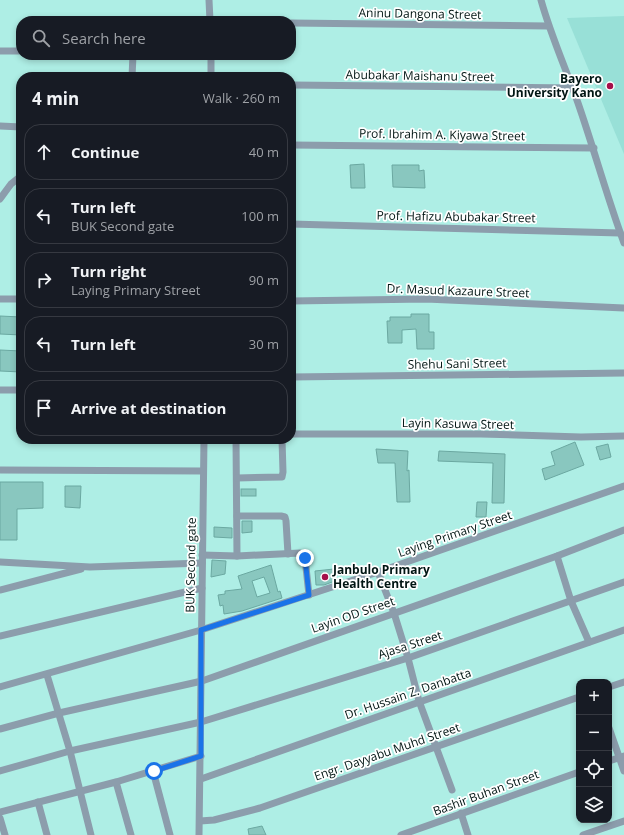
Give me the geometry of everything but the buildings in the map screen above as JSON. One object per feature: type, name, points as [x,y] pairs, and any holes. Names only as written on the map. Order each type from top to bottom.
[{"type":"street","points":[[209,0],[210,16]]},
{"type":"street","points":[[541,0],[548,26],[573,88],[594,148],[624,243]]},
{"type":"street","name":"Aninu Dangona Street","points":[[296,23],[548,26]]},
{"type":"street","points":[[0,51],[16,51]]},
{"type":"street","points":[[132,72],[133,60]]},
{"type":"street","points":[[211,60],[211,72]]},
{"type":"street","name":"Abubakar Maishanu Street","points":[[296,86],[573,88]]},
{"type":"street","points":[[0,126],[16,127]]},
{"type":"street","name":"Prof. Ibrahim A. Kiyawa Street","points":[[296,145],[594,148]]},
{"type":"street","points":[[0,199],[11,184],[16,180]]},
{"type":"street","name":"Prof. Hafizu Abubakar Street","points":[[296,224],[620,233]]},
{"type":"street","points":[[0,299],[16,299]]},
{"type":"street","name":"Dr. Masud Kazaure Street","points":[[296,301],[426,299],[624,308]]},
{"type":"street","name":"Shehu Sani Street","points":[[296,377],[624,373]]},
{"type":"street","points":[[0,390],[16,390]]},
{"type":"street","name":"Layin Kasuwa Street","points":[[296,434],[481,434],[581,437],[624,436]]},
{"type":"street","name":"BUK Second gate","points":[[199,835],[202,722],[201,630],[204,444]]},
{"type":"street","points":[[236,444],[237,556]]},
{"type":"street","points":[[237,478],[282,477],[282,444]]},
{"type":"street","points":[[0,470],[203,471]]},
{"type":"street","name":"Laying Primary Street","points":[[0,687],[48,675],[201,630],[378,572],[624,486]]},
{"type":"street","points":[[237,516],[281,516],[285,518],[288,554]]},
{"type":"street","name":"Layin OD Street","points":[[0,729],[59,713],[202,681],[394,612],[557,556],[624,530]]},
{"type":"street","points":[[202,555],[237,556],[300,553],[305,558],[309,595]]},
{"type":"street","points":[[557,556],[571,601],[589,642]]},
{"type":"street","points":[[0,562],[90,567],[202,563]]},
{"type":"street","points":[[0,590],[90,567]]},
{"type":"street","points":[[378,572],[394,612],[419,701],[452,790]]},
{"type":"street","name":"Ajasa Street","points":[[0,771],[70,751],[202,722],[408,658],[624,582]]},
{"type":"street","points":[[0,636],[202,588]]},
{"type":"street","name":"Dr. Hussain Z. Danbatta","points":[[200,778],[624,630]]},
{"type":"street","points":[[48,675],[70,751],[91,835]]},
{"type":"street","points":[[612,686],[624,682]]},
{"type":"street","name":"Engr. Dayyabu Muhd Street","points":[[200,821],[214,820],[260,808],[576,698]]},
{"type":"street","points":[[612,734],[622,756],[624,771]]},
{"type":"street","points":[[0,812],[116,782],[201,756]]},
{"type":"street","points":[[612,760],[622,756]]},
{"type":"street","points":[[154,771],[170,835]]},
{"type":"street","name":"Bashir Buhan Street","points":[[401,835],[576,773]]},
{"type":"street","points":[[116,782],[131,835]]},
{"type":"street","points":[[38,802],[47,835]]},
{"type":"street","points":[[461,814],[468,835]]},
{"type":"street","points":[[0,818],[4,835]]},
{"type":"street","points":[[583,835],[624,821]]},
{"type":"shaded area","name":"Bayero University Kano","points":[[624,16],[624,154],[567,18]]},
{"type":"place","name":"Bayero University Kano","points":[[610,86]]},
{"type":"place","name":"Janbulo Primary Health Centre","points":[[325,577]]},
{"type":"route","points":[[154,771],[201,756],[201,630],[309,595],[305,558]]}]
